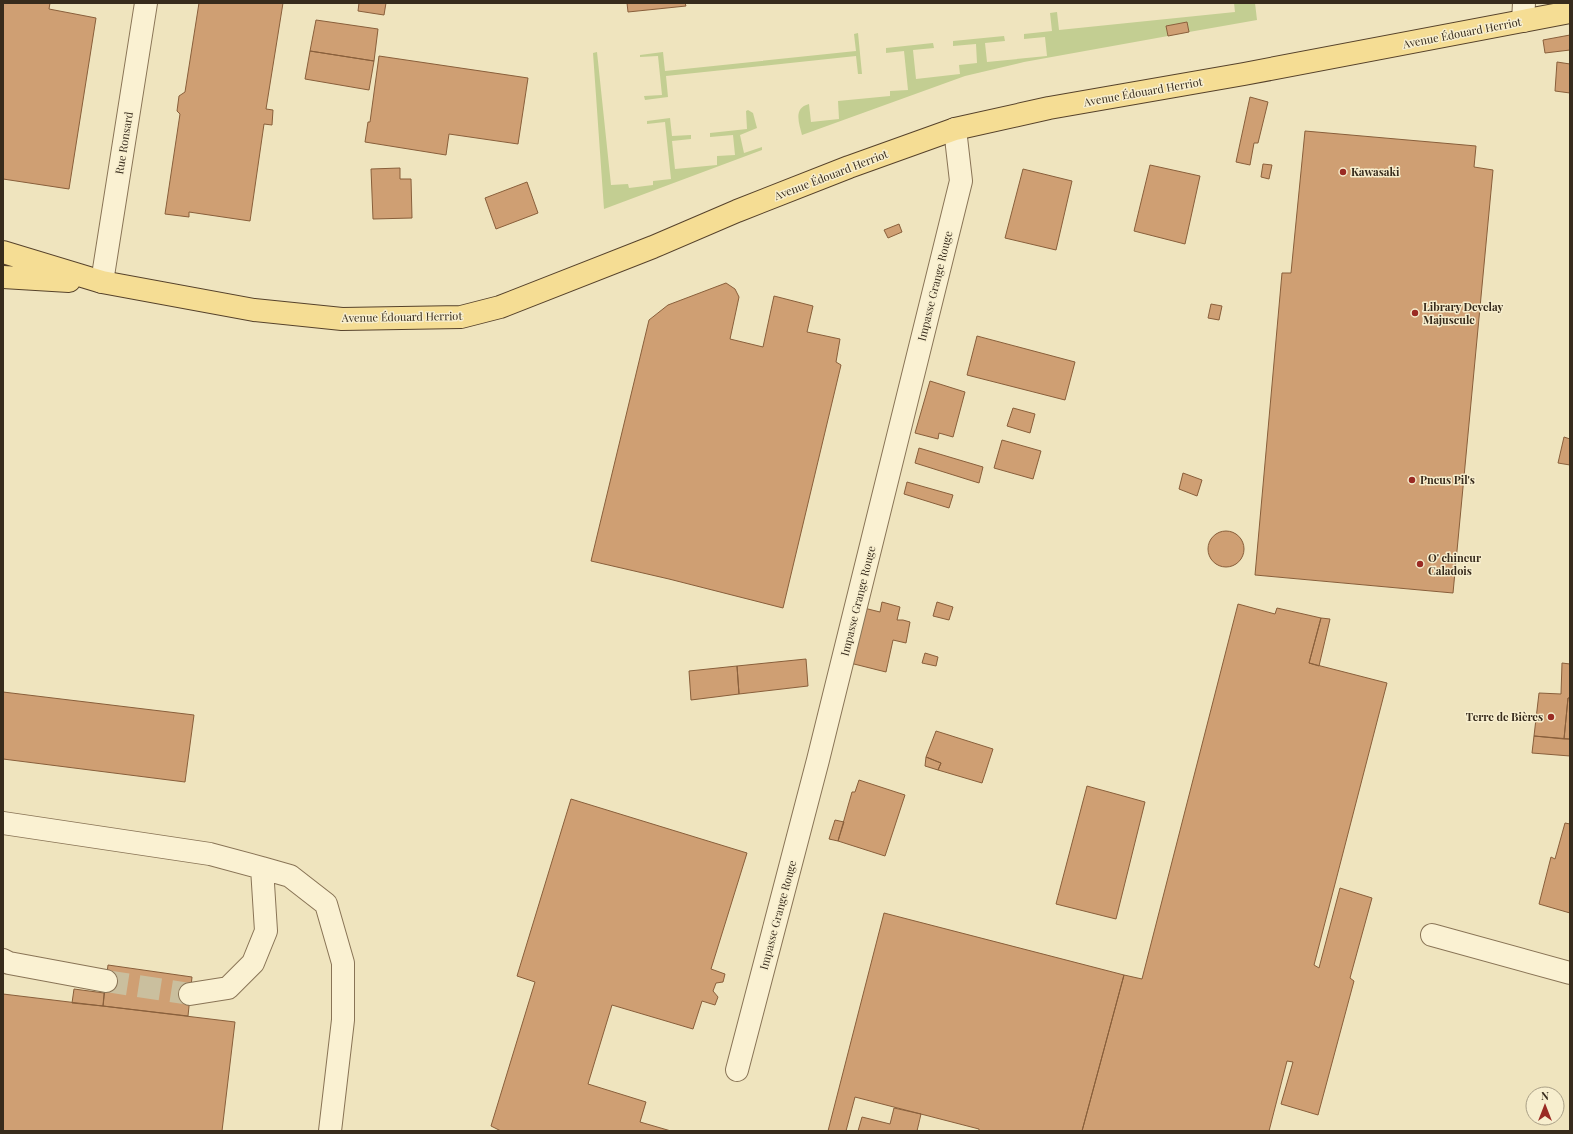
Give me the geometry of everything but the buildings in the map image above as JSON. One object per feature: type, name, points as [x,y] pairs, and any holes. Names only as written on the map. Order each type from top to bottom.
[{"type":"main road","name":"Avenue Édouard Herriot","points":[[3,252],[102,282],[254,310],[342,319],[462,317],[500,307],[653,247],[737,211],[849,167],[954,129],[1049,108],[1244,74],[1523,12],[1570,12]]},
{"type":"main road","name":"Avenue Édouard Herriot","points":[[3,277],[102,282]]},
{"type":"street","name":"Rue Ronsard","points":[[102,282],[146,3]]},
{"type":"street","name":"Impasse Grange Rouge","points":[[738,1070],[818,760],[962,181],[954,129]]},
{"type":"street","points":[[3,824],[210,854],[290,876],[326,904],[343,964],[343,1020],[330,1131]]},
{"type":"street","points":[[190,994],[228,988],[253,964],[266,931],[262,868]]},
{"type":"street","points":[[1432,935],[1570,973]]},
{"type":"street","points":[[3,960],[9,963],[106,981]]},
{"type":"green space","points":[[1234,3],[1255,3],[1257,20],[1189,32],[1187,22],[1166,26],[1168,36],[1024,62],[965,76],[802,135],[798,116],[799,112],[804,106],[809,104],[811,122],[839,119],[838,101],[890,96],[890,91],[908,90],[904,51],[886,53],[886,48],[933,43],[934,48],[913,50],[916,79],[960,74],[959,65],[977,63],[976,44],[953,46],[953,41],[1004,36],[1005,41],[985,43],[987,62],[1047,56],[1045,37],[1024,39],[1024,34],[1052,31],[1050,13],[1057,12],[1059,30],[1235,12]]},
{"type":"green space","points":[[858,33],[862,74],[858,74],[856,56],[666,76],[668,97],[645,100],[644,96],[662,95],[658,56],[640,57],[640,55],[663,52],[665,71],[856,51],[854,34]]},
{"type":"green space","points":[[597,52],[611,185],[628,184],[629,188],[653,185],[653,181],[671,179],[665,122],[647,124],[647,121],[670,118],[672,136],[691,135],[691,139],[672,141],[675,169],[717,165],[717,156],[735,155],[733,135],[710,137],[710,133],[747,129],[746,111],[748,110],[753,113],[757,128],[740,135],[744,153],[762,147],[762,150],[604,209],[593,53]]},
{"type":"tunnel","points":[[106,981],[190,994]]},
{"type":"place","name":"Kawasaki","points":[[1343,172]]},
{"type":"place","name":"Library Develay Majuscule","points":[[1415,313]]},
{"type":"place","name":"Pneus Pil's","points":[[1412,480]]},
{"type":"place","name":"O' chineur Caladois","points":[[1420,564]]},
{"type":"place","name":"Terre de Bières","points":[[1551,717]]}]
